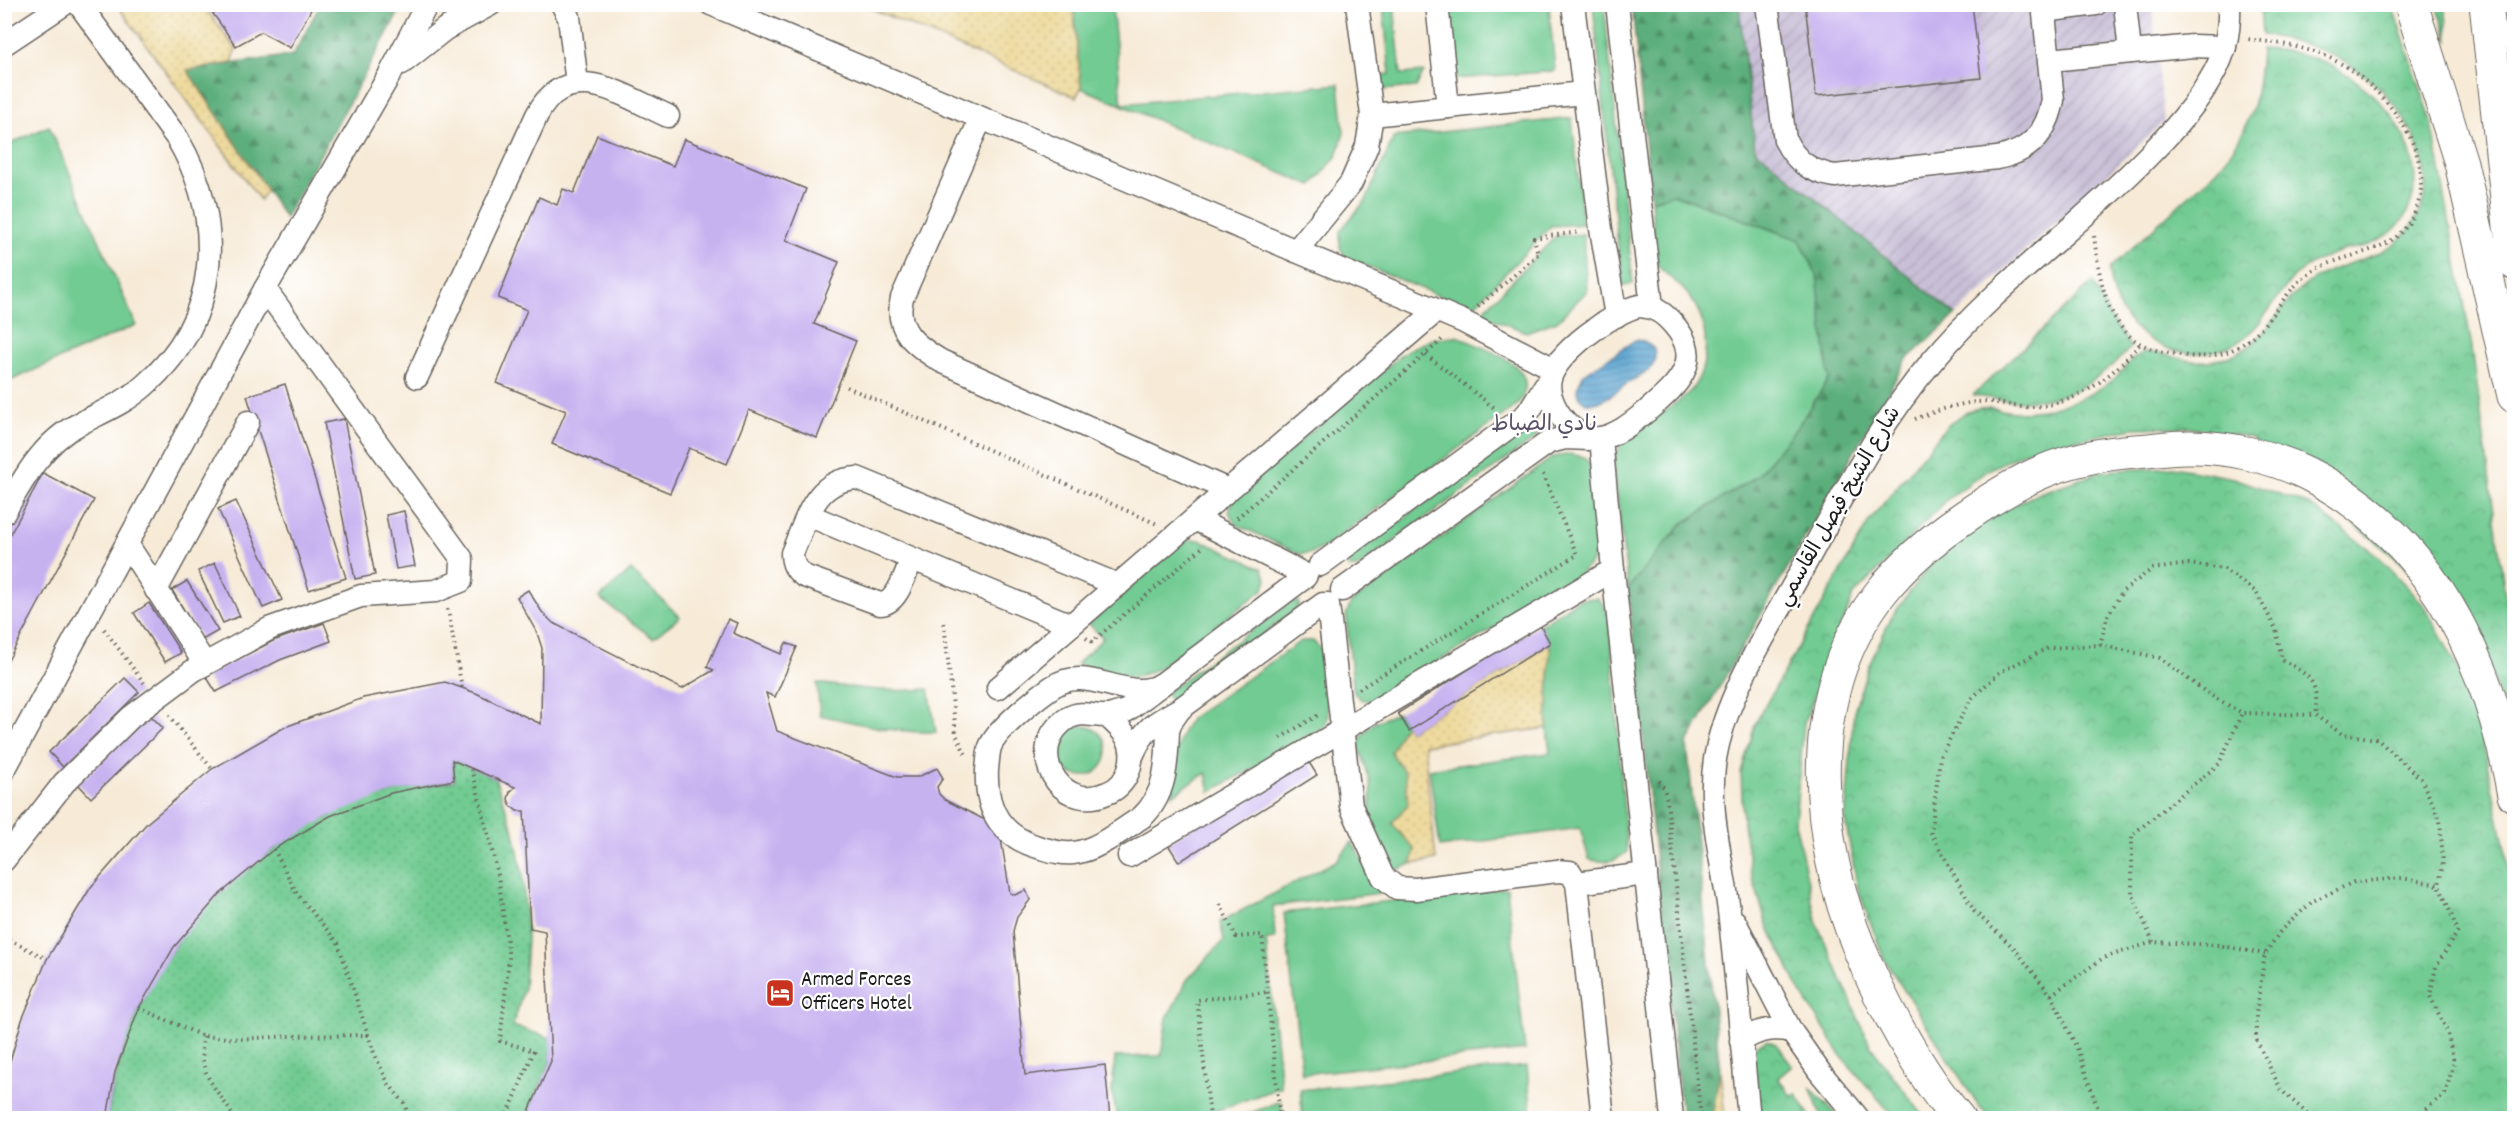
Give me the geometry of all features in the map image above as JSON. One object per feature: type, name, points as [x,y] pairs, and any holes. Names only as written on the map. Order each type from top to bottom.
[{"type":"highway","points":[[2410,4],[2462,163],[2514,396]]},
{"type":"highway","points":[[2486,4],[2514,262]]},
{"type":"highway","points":[[1958,1119],[1923,1068],[1877,992],[1845,914],[1832,861],[1823,798],[1825,736],[1836,684],[1852,640],[1882,591],[1933,539],[2008,486],[2054,466],[2095,454],[2188,446],[2232,451],[2273,461],[2305,473],[2368,513],[2420,566],[2463,633],[2495,711],[2514,795]]},
{"type":"street","points":[[4,44],[64,4]]},
{"type":"street","points":[[4,513],[31,466],[60,436],[129,399],[162,369],[188,332],[197,311],[208,267],[209,233],[205,200],[189,158],[177,138],[79,4]]},
{"type":"street","points":[[4,770],[265,289],[390,74],[427,4]]},
{"type":"street","points":[[390,74],[425,42],[465,16],[491,4]]},
{"type":"street","points":[[711,4],[1296,250],[1435,312],[1462,321],[1552,374]]},
{"type":"street","points":[[1296,250],[1351,183],[1367,146],[1372,116],[1356,4]]},
{"type":"street","points":[[1437,4],[1448,107]]},
{"type":"street","points":[[1574,4],[1583,93],[1616,316]]},
{"type":"street","points":[[1617,4],[1652,307]]},
{"type":"street","points":[[1767,4],[1785,140],[1800,161],[1810,169],[1835,176],[2012,156],[2024,149],[2036,140],[2050,115],[2053,100],[2044,8],[2096,4]]},
{"type":"street","points":[[2125,4],[2130,52]]},
{"type":"street","name":"شارع الشيخ فيصل القاسمي","points":[[1749,1119],[1728,909],[1716,835],[1712,782],[1717,747],[1724,721],[1764,638],[1876,437],[1919,376],[1956,334],[2023,270],[2091,211],[2182,122],[2216,70],[2230,28],[2229,4]]},
{"type":"street","points":[[568,9],[577,84]]},
{"type":"street","points":[[2050,60],[2226,42]]},
{"type":"street","points":[[417,377],[542,106],[557,91],[587,83],[606,88],[668,116]]},
{"type":"street","points":[[1372,116],[1583,93]]},
{"type":"street","points":[[981,118],[902,298],[900,318],[908,337],[941,361],[1228,490]]},
{"type":"street","points":[[4,860],[64,783],[131,717],[205,664],[271,628],[361,596],[436,591],[461,581],[462,559],[265,289]]},
{"type":"street","points":[[1652,307],[1678,330],[1686,348],[1688,361],[1682,378],[1674,388],[1636,420],[1616,433],[1595,438],[1565,438],[1549,442],[1180,709],[1157,722],[1140,737],[1132,756],[1128,775],[1115,790],[1096,798],[1077,797],[1060,786],[1049,770],[1047,750],[1054,731],[1068,718],[1087,712],[1107,716],[1126,711],[1310,572],[1527,414],[1561,358],[1616,316],[1631,308],[1652,307]]},
{"type":"street","points":[[998,688],[1435,312]]},
{"type":"street","points":[[1552,374],[1551,396],[1561,415],[1573,430],[1595,438]]},
{"type":"street","points":[[156,590],[248,422]]},
{"type":"street","points":[[1595,438],[1613,570],[1672,1119]]},
{"type":"street","points":[[912,559],[893,597],[886,604],[875,603],[804,576],[794,566],[792,553],[820,493],[828,486],[847,479],[867,481],[1118,585]]},
{"type":"street","points":[[808,516],[1071,625]]},
{"type":"street","points":[[1186,526],[1310,572],[1335,570],[1342,579],[1331,599],[1351,806],[1383,877],[1397,888],[1416,889],[1557,871],[1570,872],[1577,883],[1603,1119]]},
{"type":"street","points":[[127,544],[205,664]]},
{"type":"street","points":[[1129,856],[1613,570]]},
{"type":"street","points":[[1310,572],[1303,588],[1308,598],[1331,599]]},
{"type":"street","points":[[1162,684],[1148,691],[1139,691],[1082,677],[1060,682],[995,737],[990,747],[987,789],[992,809],[1003,826],[1025,843],[1061,853],[1085,850],[1142,817],[1155,802],[1163,782],[1168,731],[1180,709]]},
{"type":"street","points":[[1107,716],[1126,732],[1132,756]]},
{"type":"street","points":[[1577,883],[1646,874]]},
{"type":"street","name":"شارع الشيخ فيصل القاسمي","points":[[1728,909],[1791,1031],[1819,1071],[1858,1119]]},
{"type":"street","points":[[1741,1041],[1760,1031],[1781,1029],[1791,1031]]},
{"type":"path","points":[[2091,211],[2098,264],[2109,303],[2124,330],[2140,344],[2155,350],[2191,357],[2216,355],[2239,347],[2263,328],[2286,296],[2305,277],[2332,261],[2374,250],[2397,236],[2411,219],[2419,195],[2418,159],[2408,132],[2390,105],[2366,81],[2338,62],[2306,49],[2285,44],[2226,42]]},
{"type":"path","points":[[1876,437],[1918,418],[1969,404],[1990,402],[2013,407],[2032,407],[2066,400],[2094,387],[2109,376],[2140,344]]},
{"type":"path","points":[[847,387],[1186,526]]},
{"type":"path","points":[[2100,645],[2107,616],[2122,592],[2152,569],[2189,564],[2224,569],[2256,592],[2276,629],[2282,660],[2301,669],[2314,682],[2317,703],[2315,714]]},
{"type":"path","points":[[445,588],[462,688]]},
{"type":"path","points":[[944,623],[956,735],[967,757],[987,775]]},
{"type":"path","points":[[2101,1119],[2077,1048],[2051,995],[2014,948],[1974,911],[1931,833],[1940,757],[1971,699],[2000,672],[2048,648],[2100,645],[2160,658],[2210,695],[2242,713],[2315,714],[2342,734],[2376,740],[2421,779],[2440,820],[2443,862],[2439,885],[2458,931],[2436,966],[2430,996],[2447,1031],[2454,1063],[2445,1094],[2415,1119]]},
{"type":"path","points":[[2153,942],[2132,893],[2132,835],[2219,764],[2242,713]]},
{"type":"path","points":[[472,769],[498,875],[509,958],[500,1041],[534,1051],[506,1119]]},
{"type":"path","points":[[1652,776],[1664,788],[1667,800],[1701,1119]]},
{"type":"path","points":[[274,849],[297,894],[338,943],[374,1053],[388,1083],[404,1103],[409,1119]]},
{"type":"path","points":[[2312,1119],[2282,1090],[2256,1039],[2256,1014],[2265,954],[2281,930],[2313,901],[2354,882],[2402,878],[2439,885]]},
{"type":"path","points":[[1220,904],[1236,937],[1262,935],[1280,1119]]},
{"type":"path","points":[[4,937],[47,959]]},
{"type":"path","points":[[2051,995],[2103,958],[2153,942],[2218,945],[2265,954]]},
{"type":"path","points":[[1209,1119],[1197,1000],[1268,992]]},
{"type":"path","points":[[139,1008],[203,1036],[240,1039],[369,1035]]},
{"type":"path","points":[[203,1036],[202,1055],[209,1080],[234,1119]]},
{"type":"shaded area","points":[[1739,5],[2152,5],[2164,122],[1956,315],[1755,149]]},
{"type":"green space","points":[[320,5],[403,5],[285,218],[187,70],[293,55]]},
{"type":"green space","points":[[1073,5],[1112,5],[1122,104],[1339,84],[1344,133],[1337,156],[1312,186],[1081,88]]},
{"type":"green space","points":[[1383,5],[1394,5],[1401,74],[1424,72],[1416,87],[1380,90],[1371,76],[1390,74]]},
{"type":"green space","points":[[1449,5],[1549,5],[1555,71],[1456,79]]},
{"type":"green space","points":[[1593,5],[1604,5],[1633,284],[1622,285]]},
{"type":"green space","points":[[1632,5],[1739,5],[1755,149],[1956,315],[1907,359],[1687,744],[1720,1071],[1712,1118],[1682,1118],[1628,588],[1682,524],[1757,476],[1798,426],[1829,379],[1817,275],[1800,240],[1674,194],[1651,200]]},
{"type":"green space","points":[[2260,5],[2392,5],[2431,119],[2472,347],[2514,663],[2514,740],[2474,623],[2249,437],[2190,427],[2133,428],[2026,451],[1988,470],[1948,499],[1853,596],[1804,723],[1795,822],[1817,924],[1871,1047],[1925,1118],[1895,1118],[1842,1057],[1800,991],[1766,922],[1751,872],[1743,824],[1741,772],[1756,722],[1870,520],[1945,428],[1958,418],[1978,408],[2024,412],[2047,409],[2071,402],[2105,385],[2144,352],[2198,361],[2220,359],[2236,353],[2260,337],[2286,304],[2308,283],[2332,270],[2383,251],[2404,235],[2418,214],[2424,192],[2424,169],[2418,146],[2407,124],[2377,86],[2348,64],[2313,47],[2262,35]]},
{"type":"green space","points":[[2437,5],[2445,5],[2449,42]]},
{"type":"green space","points":[[2261,49],[2294,53],[2324,62],[2352,78],[2378,100],[2402,133],[2410,152],[2414,172],[2414,191],[2409,210],[2398,226],[2380,240],[2334,253],[2304,269],[2288,284],[2261,321],[2245,337],[2224,349],[2201,353],[2179,351],[2157,344],[2138,331],[2123,314],[2113,293],[2109,269],[2217,170],[2229,156],[2251,114],[2258,84]]},
{"type":"green space","points":[[1572,118],[1583,224],[1551,226],[1471,309],[1345,257],[1340,247],[1340,231],[1366,200],[1394,137]]},
{"type":"green space","points":[[49,126],[136,325],[5,383],[5,146]]},
{"type":"green space","points":[[1673,194],[1800,240],[1817,275],[1829,379],[1798,426],[1757,476],[1682,524],[1628,588],[1613,465],[1625,439],[1674,405],[1693,388],[1703,364],[1705,351],[1703,324],[1692,300],[1657,265],[1651,200]]},
{"type":"green space","points":[[1583,234],[1587,291],[1557,321],[1526,332],[1480,314],[1556,236]]},
{"type":"green space","points":[[2093,282],[2110,318],[2131,347],[2114,364],[2078,389],[2060,396],[2019,401],[1973,395]]},
{"type":"green space","points":[[1457,336],[1509,361],[1519,370],[1525,380],[1524,391],[1517,405],[1323,548],[1311,553],[1300,554],[1235,524],[1229,512],[1234,497],[1406,351],[1432,339]]},
{"type":"green space","points":[[1529,426],[1536,429],[1537,437],[1357,568],[1348,568],[1350,558]]},
{"type":"green space","points":[[1570,454],[1584,457],[1592,468],[1600,538],[1593,560],[1574,581],[1371,701],[1362,700],[1354,693],[1346,615],[1351,603],[1553,457]]},
{"type":"green space","points":[[2173,467],[2234,478],[2308,504],[2377,555],[2424,605],[2458,668],[2480,729],[2514,892],[2514,1118],[1991,1118],[1979,1107],[1884,959],[1858,889],[1845,820],[1854,711],[1869,664],[1892,616],[1930,565],[1995,514],[2042,492],[2104,471]]},
{"type":"green space","points":[[1188,540],[1200,540],[1262,568],[1267,579],[1264,589],[1160,668],[1133,678],[1077,664],[1103,638],[1089,624],[1176,547]]},
{"type":"green space","points":[[631,570],[680,617],[653,638],[599,598]]},
{"type":"green space","points":[[1598,598],[1609,613],[1627,852],[1609,861],[1589,859],[1580,828],[1440,847],[1429,769],[1550,753],[1547,728],[1550,643],[1540,625],[1580,599]]},
{"type":"green space","points":[[1292,601],[1299,602],[1297,609],[1176,699],[1170,700],[1167,695],[1169,690]]},
{"type":"green space","points":[[1301,641],[1313,641],[1322,650],[1328,713],[1326,724],[1316,733],[1210,792],[1206,773],[1172,795],[1178,745],[1191,718]]},
{"type":"green space","points":[[817,683],[887,690],[929,689],[936,732],[863,725],[820,715]]},
{"type":"green space","points":[[1398,713],[1405,724],[1391,752],[1405,773],[1415,850],[1411,864],[1393,872],[1366,829],[1371,805],[1371,786],[1358,744],[1369,727]]},
{"type":"green space","points":[[1077,726],[1087,726],[1100,733],[1107,746],[1107,756],[1100,769],[1087,776],[1077,776],[1068,772],[1061,765],[1057,756],[1057,746],[1061,737],[1068,730]]},
{"type":"green space","points":[[452,760],[495,778],[513,828],[523,875],[527,938],[524,988],[513,1026],[551,1038],[551,1061],[526,1118],[107,1118],[120,1063],[139,1009],[158,972],[182,937],[211,904],[242,874],[277,847],[313,825],[352,806],[391,793],[454,781]]},
{"type":"green space","points":[[1352,842],[1382,893],[1273,906],[1275,939],[1266,940],[1281,1087],[1197,1118],[1117,1118],[1112,1092],[1115,1057],[1161,1056],[1167,1018],[1187,980],[1224,940],[1220,922],[1336,861]]},
{"type":"green space","points":[[1507,888],[1525,1050],[1302,1074],[1284,913]]},
{"type":"green space","points":[[1767,1040],[1778,1045],[1792,1066],[1778,1078],[1791,1096],[1796,1093],[1811,1118],[1757,1118],[1751,1051],[1754,1046]]},
{"type":"green space","points":[[1527,1066],[1532,1118],[1303,1118],[1300,1090]]},
{"type":"green space","points":[[1810,1087],[1839,1118],[1822,1118]]},
{"type":"green space","points":[[1281,1101],[1283,1118],[1238,1118]]},
{"type":"sand","points":[[117,5],[203,5],[236,49],[232,63],[187,70],[267,190],[260,200]]},
{"type":"sand","points":[[863,5],[1073,5],[1081,88],[1076,97]]},
{"type":"sand","points":[[1550,643],[1547,728],[1424,745],[1436,860],[1411,864],[1415,850],[1392,823],[1408,804],[1405,773],[1391,752],[1405,724],[1409,731]]},
{"type":"sand","points":[[1720,1071],[1725,1118],[1712,1118]]},
{"type":"water","points":[[1635,340],[1644,341],[1654,349],[1655,359],[1652,366],[1600,402],[1586,403],[1580,398],[1577,388],[1583,375]]},
{"type":"building","points":[[206,4],[314,4],[290,48],[261,32],[236,46]]},
{"type":"building","points":[[1805,4],[1972,4],[1981,78],[1816,96]]},
{"type":"building","points":[[597,135],[673,166],[684,139],[806,189],[786,240],[839,262],[814,324],[856,341],[817,438],[749,410],[727,464],[689,448],[670,493],[552,444],[566,411],[497,383],[527,310],[498,298],[539,197],[557,205],[563,189],[574,193]]},
{"type":"building","points":[[285,384],[346,578],[309,590],[247,396]]},
{"type":"building","points":[[344,419],[375,575],[355,579],[324,423]]},
{"type":"building","points":[[43,473],[94,500],[4,668],[4,546]]},
{"type":"building","points":[[236,501],[282,600],[263,608],[218,509]]},
{"type":"building","points":[[404,511],[415,566],[396,569],[386,515]]},
{"type":"building","points":[[215,563],[240,616],[223,623],[198,571]]},
{"type":"building","points":[[187,581],[218,631],[202,640],[172,590]]},
{"type":"building","points":[[528,590],[542,612],[553,623],[682,689],[714,670],[707,667],[728,619],[737,623],[733,633],[781,654],[786,643],[797,647],[775,697],[766,693],[777,731],[897,777],[918,777],[937,768],[943,778],[937,787],[939,794],[945,800],[999,827],[1010,893],[1015,895],[1026,890],[1030,900],[1017,917],[1013,931],[1025,1075],[1105,1065],[1110,1118],[526,1118],[551,1061],[545,931],[530,928],[524,811],[517,811],[508,799],[515,787],[452,760],[454,780],[391,793],[330,816],[274,849],[220,894],[174,947],[139,1008],[115,1072],[107,1118],[4,1118],[4,1082],[22,1020],[47,959],[91,887],[147,823],[212,769],[285,727],[363,698],[445,682],[476,693],[541,724],[542,648],[537,633],[517,597]]},
{"type":"building","points":[[149,603],[181,653],[165,662],[134,613]]},
{"type":"building","points":[[324,623],[331,641],[280,660],[216,692],[206,676],[273,641]]},
{"type":"building","points":[[1540,625],[1550,643],[1409,731],[1398,713]]},
{"type":"building","points":[[125,678],[139,692],[63,767],[49,752]]},
{"type":"building","points":[[150,715],[163,728],[91,798],[78,784]]},
{"type":"building","points":[[1305,756],[1317,775],[1179,862],[1167,843]]},
{"type":"place","name":"Armed Forces Officers Hotel","points":[[780,993]]},
{"type":"district","name":"نادي الضباط","points":[[1544,425]]}]
